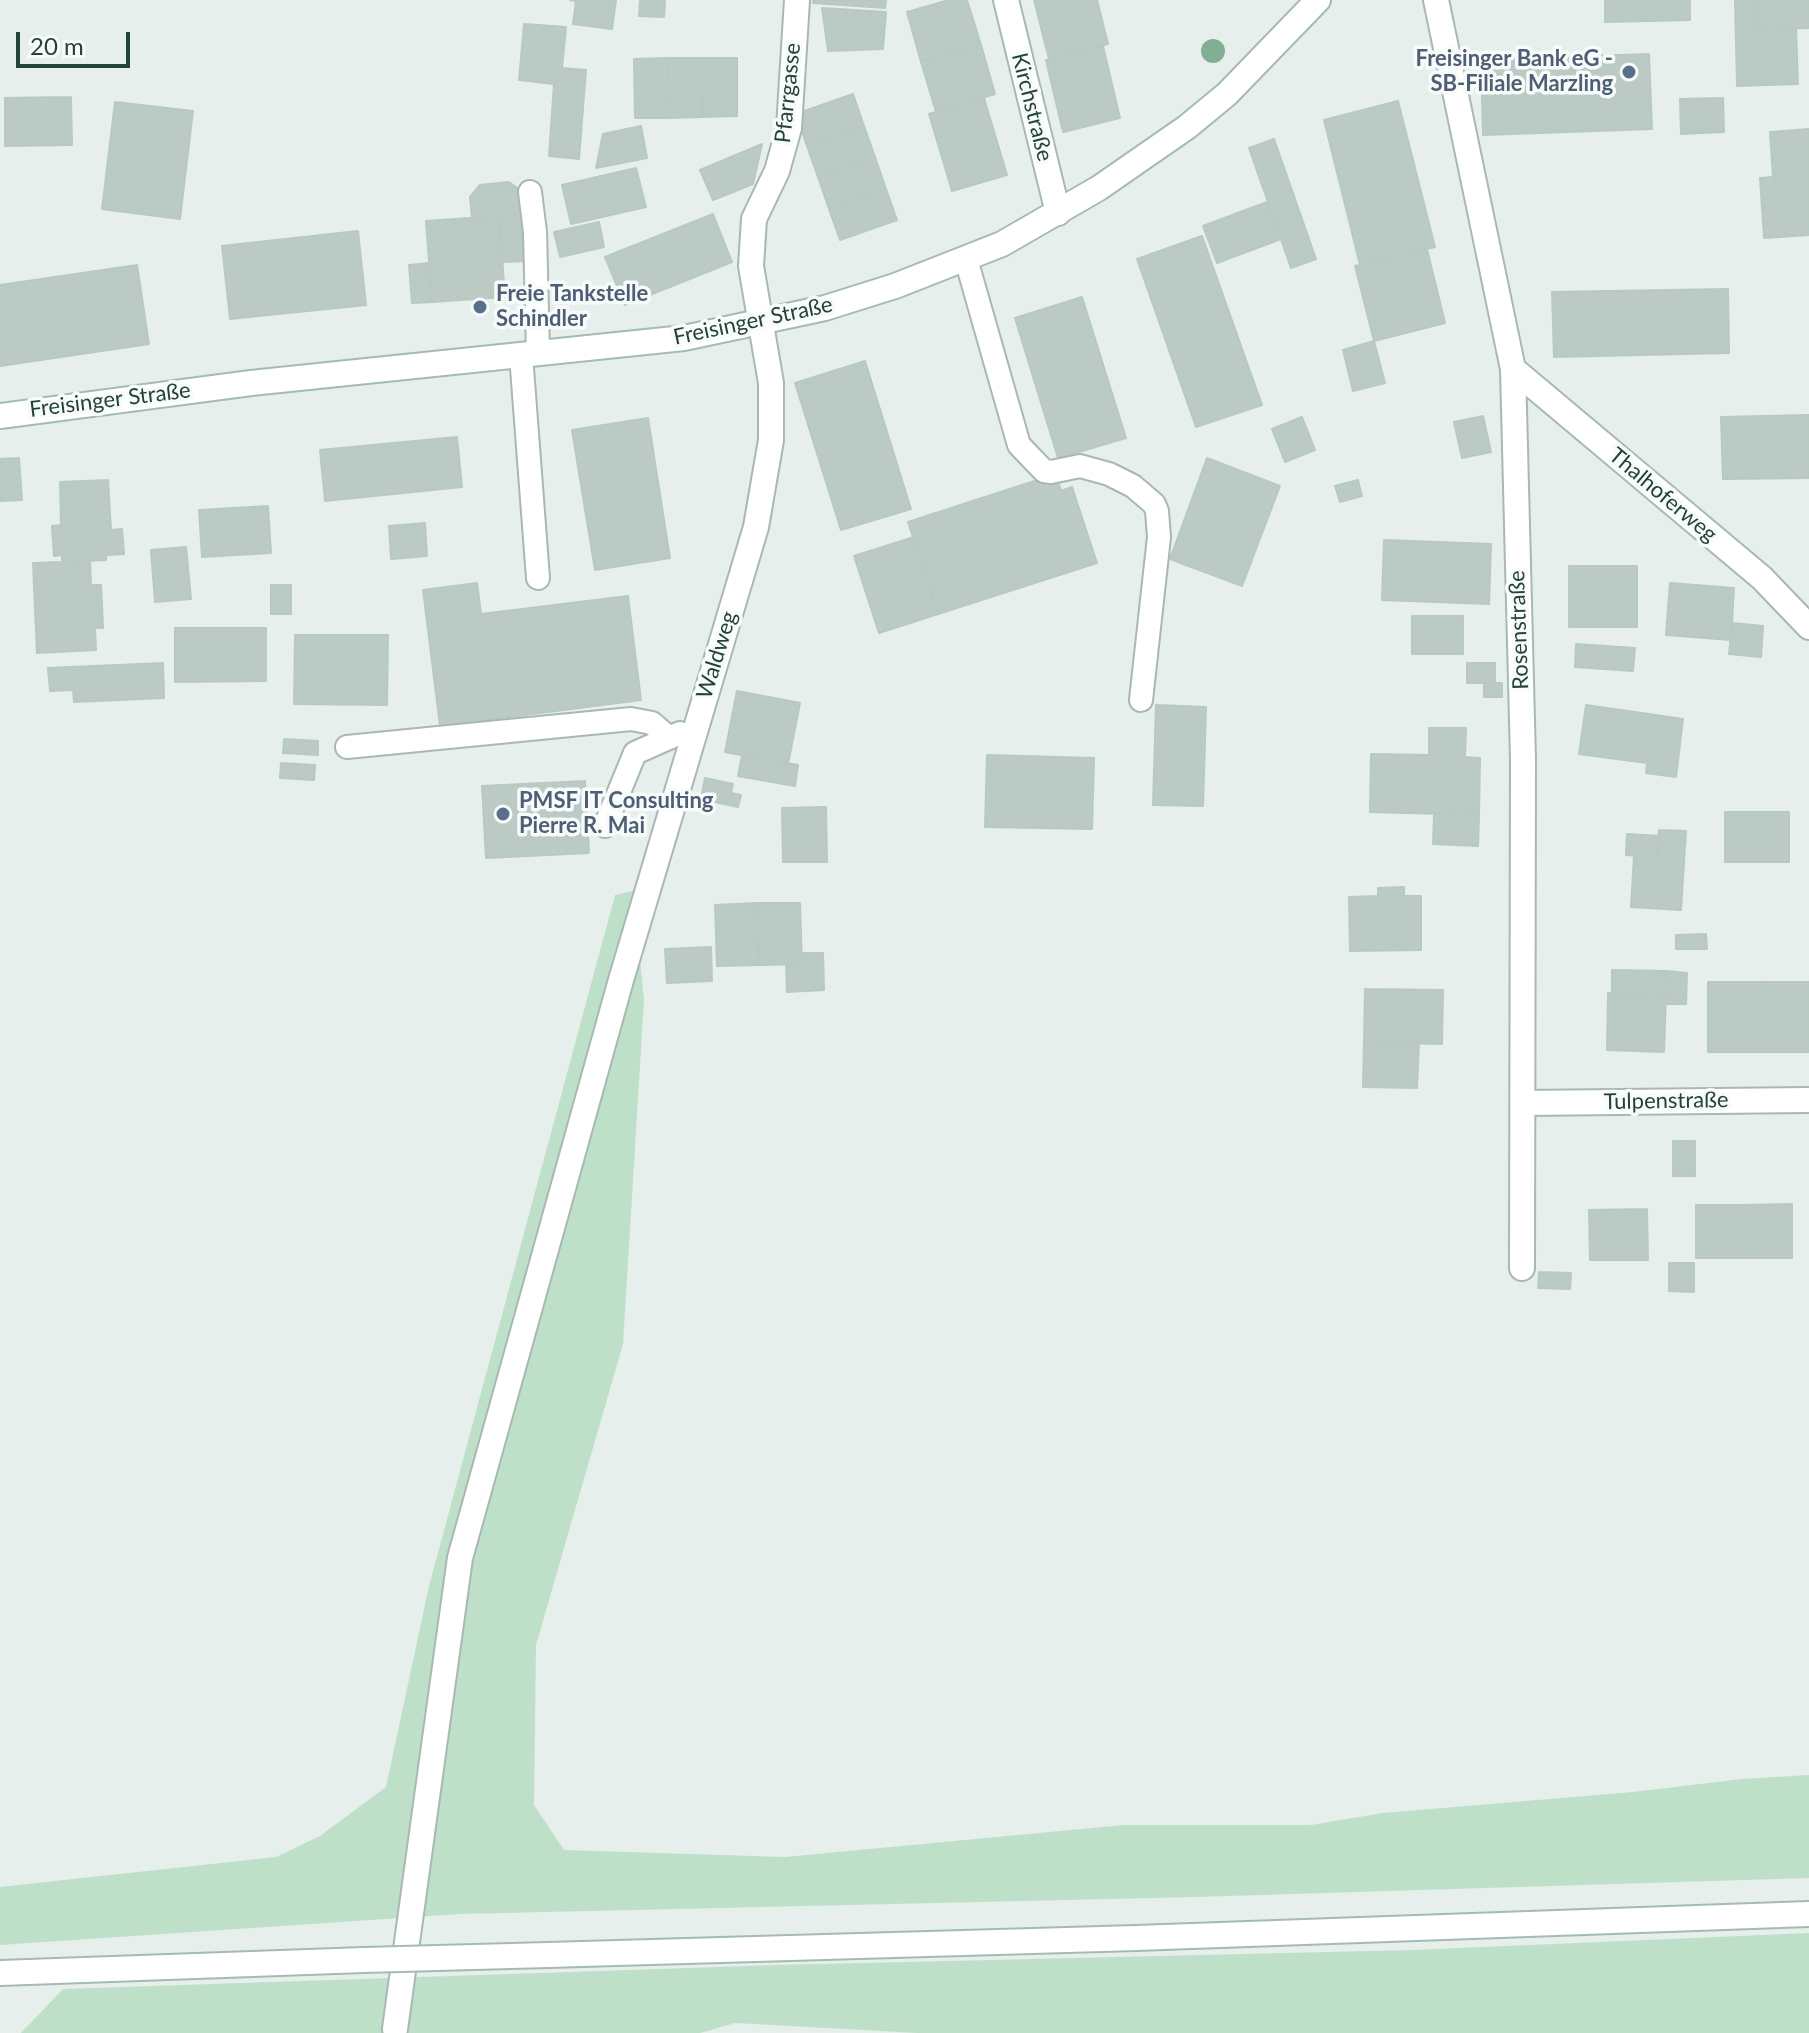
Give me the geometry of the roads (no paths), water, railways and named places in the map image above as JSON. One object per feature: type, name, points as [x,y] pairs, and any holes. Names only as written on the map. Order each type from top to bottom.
[{"type":"street","name":"Pfarrgasse","points":[[761,323],[751,266],[754,219],[777,171],[789,128],[797,0]]},
{"type":"street","name":"Kirchstraße","points":[[1006,0],[1058,213]]},
{"type":"street","name":"Freisinger Straße","points":[[0,416],[251,383],[684,338],[761,323],[853,299],[1002,244],[1058,213],[1187,127],[1264,58],[1318,0]]},
{"type":"street","name":"Rosenstraße","points":[[1436,0],[1513,369],[1523,760],[1522,1268]]},
{"type":"street","name":"Waldweg","points":[[395,2029],[460,1558],[621,980],[756,527],[771,440],[771,383],[761,323]]},
{"type":"street","name":"Thalhoferweg","points":[[1513,369],[1762,578],[1809,627]]},
{"type":"street","name":"Tulpenstraße","points":[[1523,1103],[1809,1100]]},
{"type":"street","points":[[0,1973],[1809,1914]]},
{"type":"lane","points":[[530,192],[535,232],[530,354],[538,578]]},
{"type":"lane","points":[[966,259],[1019,445],[1044,471],[1080,466],[1109,474],[1133,486],[1154,504],[1157,511],[1159,537],[1141,700]]},
{"type":"lane","points":[[347,747],[631,719],[652,723],[669,738]]},
{"type":"lane","points":[[605,826],[635,753],[695,726]]},
{"type":"place","name":"Freisinger Bank eG - SB-Filiale Marzling","points":[[1629,72]]},
{"type":"place","name":"Freie Tankstelle Schindler","points":[[480,307]]},
{"type":"place","name":"PMSF IT Consulting Pierre R. Mai","points":[[503,814]]}]
